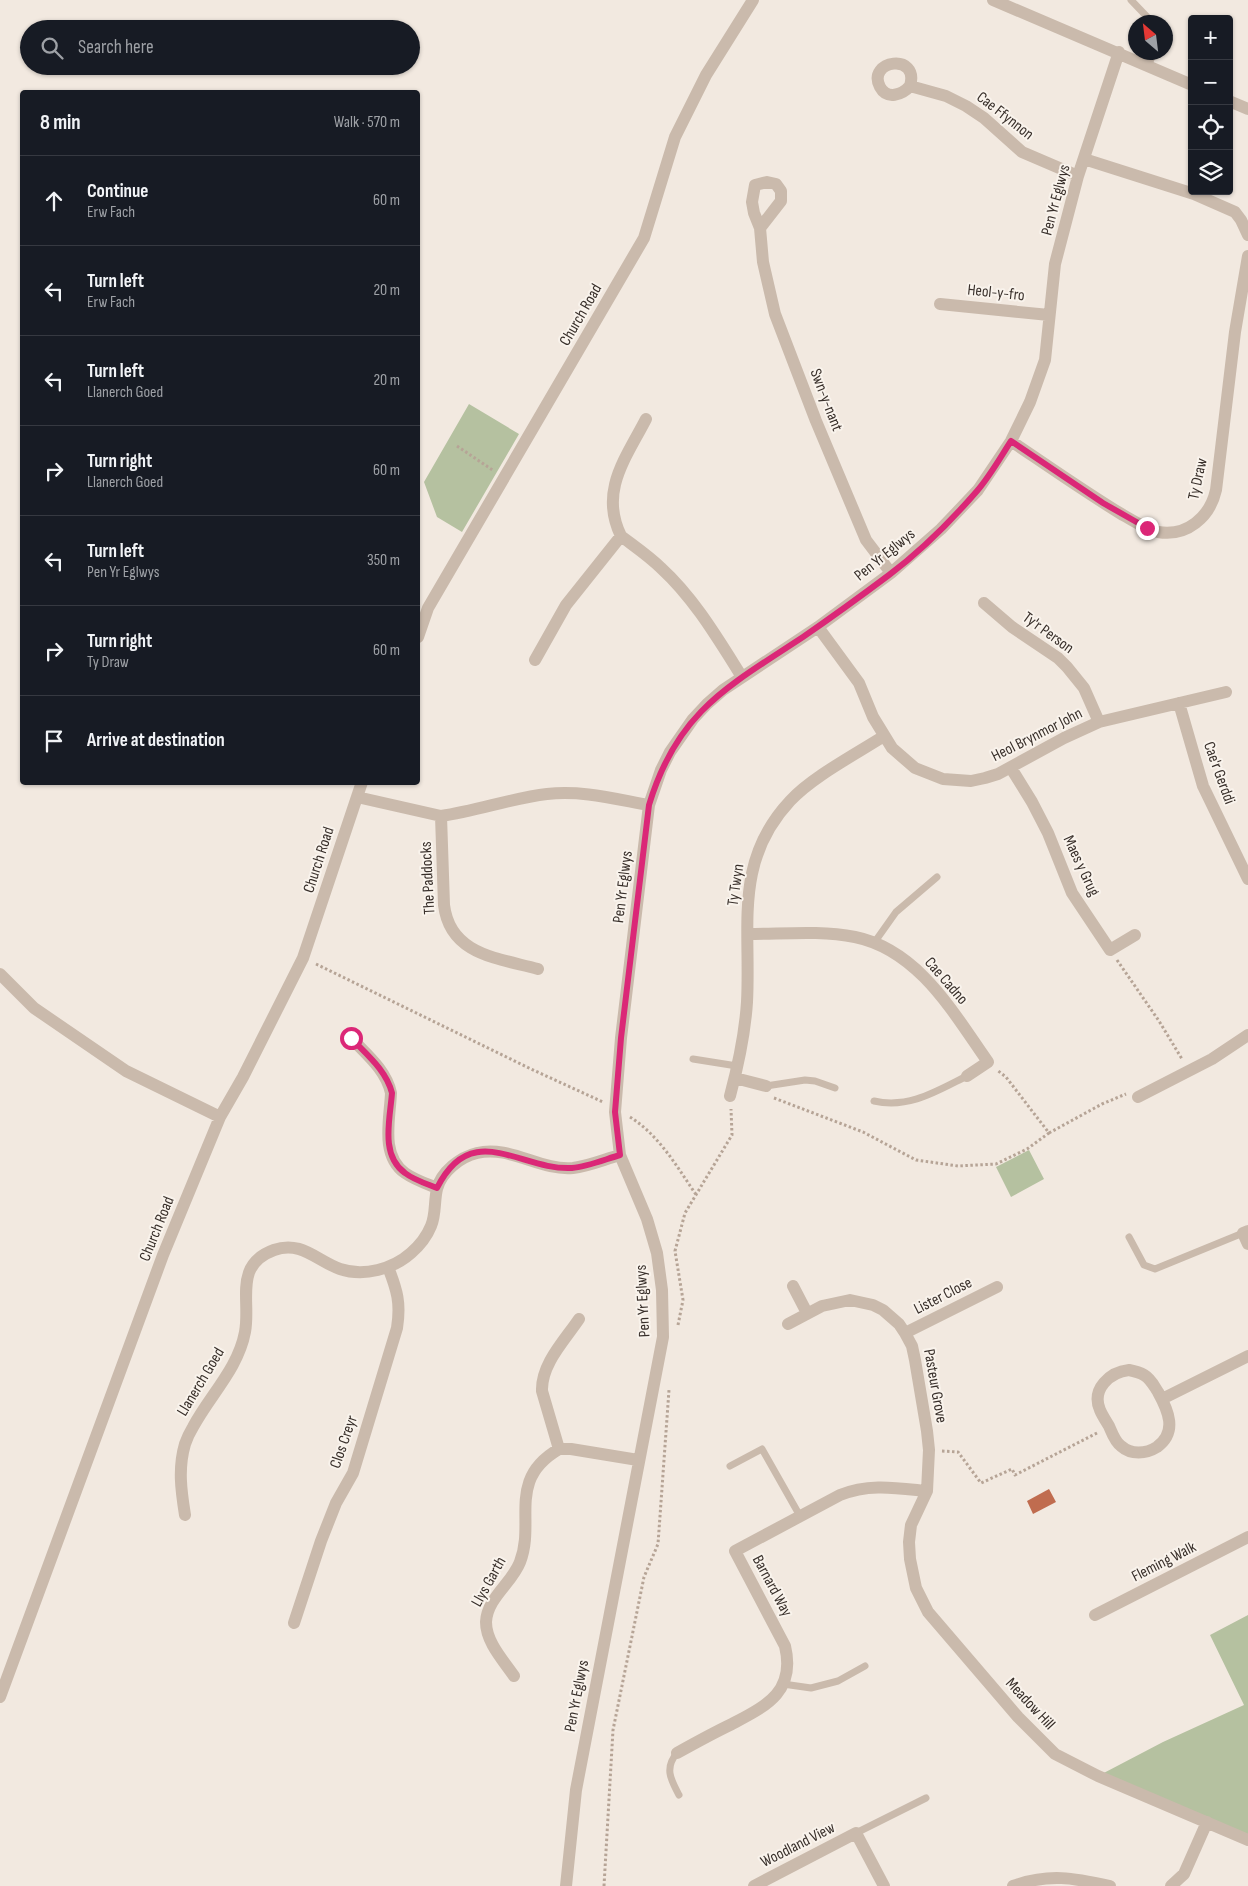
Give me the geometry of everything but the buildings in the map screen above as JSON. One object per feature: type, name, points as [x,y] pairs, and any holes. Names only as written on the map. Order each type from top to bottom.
[{"type":"street","name":"Church Road","points":[[420,631],[428,608],[644,238],[675,137],[706,75],[752,0]]},
{"type":"street","points":[[994,0],[1119,52],[1188,83]]},
{"type":"street","name":"Pen Yr Eglwys","points":[[566,1886],[576,1790],[663,1337],[662,1290],[657,1253],[647,1219],[620,1155],[616,1107],[621,1038],[649,805],[661,770],[681,735],[707,704],[742,677],[818,627],[891,573],[941,529],[978,490],[1011,441],[1030,402],[1046,360],[1055,264],[1078,176],[1119,52]]},
{"type":"street","name":"Cae Ffynnon","points":[[910,86],[946,96],[966,106],[984,118],[1022,152],[1078,176]]},
{"type":"street","points":[[1233,103],[1248,109]]},
{"type":"street","points":[[1084,159],[1194,194],[1236,212],[1248,235]]},
{"type":"street","name":"Swn-y-nant","points":[[760,228],[763,262],[775,314],[816,421],[866,540],[891,573]]},
{"type":"street","name":"Ty Draw","points":[[1011,441],[1103,503],[1147,528],[1166,533],[1194,525],[1209,510],[1216,490],[1235,332],[1248,256]]},
{"type":"street","name":"Heol-y-fro","points":[[940,304],[1049,315]]},
{"type":"street","points":[[646,419],[620,470],[613,490],[613,510],[621,536],[661,568],[682,589],[716,635],[742,677]]},
{"type":"street","points":[[535,660],[566,605],[621,536]]},
{"type":"street","name":"Ty'r Person","points":[[984,603],[1012,627],[1058,658],[1067,667],[1084,688],[1099,722]]},
{"type":"street","name":"Heol Brynmor John","points":[[818,627],[859,683],[884,736],[892,748],[909,763],[928,774],[943,779],[971,781],[998,774],[1064,738],[1099,722],[1226,692]]},
{"type":"street","name":"Cae'r Gerddi","points":[[1179,703],[1203,786],[1248,879]]},
{"type":"street","name":"Ty Twyn","points":[[730,1096],[736,1072],[747,1003],[750,876],[764,837],[775,819],[792,799],[813,782],[884,736]]},
{"type":"street","name":"Maes y Grug","points":[[1011,768],[1048,833],[1072,893],[1110,950]]},
{"type":"street","name":"Church Road","points":[[0,1697],[163,1255],[220,1117],[243,1078],[303,958],[361,785]]},
{"type":"street","points":[[357,797],[441,816],[469,812],[534,796],[559,793],[587,793],[649,805]]},
{"type":"street","name":"The Paddocks","points":[[441,816],[445,916],[454,934],[461,942],[475,950],[538,969]]},
{"type":"street","name":"Cae Cadno","points":[[748,934],[815,933],[856,937],[874,943],[903,958],[919,972],[943,999],[988,1062]]},
{"type":"street","points":[[1110,950],[1135,934]]},
{"type":"street","points":[[0,974],[34,1008],[126,1071],[220,1117]]},
{"type":"street","points":[[1138,1097],[1212,1059],[1248,1035]]},
{"type":"street","points":[[351,1038],[375,1063],[390,1085],[392,1093],[389,1147],[394,1161],[406,1174],[437,1188]]},
{"type":"street","points":[[967,1076],[988,1062]]},
{"type":"street","points":[[736,1072],[767,1091]]},
{"type":"street","name":"Llanerch Goed","points":[[185,1514],[180,1479],[181,1460],[186,1441],[200,1415],[227,1377],[238,1355],[245,1331],[245,1285],[258,1260],[273,1250],[292,1247],[302,1249],[340,1269],[368,1272],[388,1267],[411,1253],[427,1234],[432,1225],[437,1188],[442,1178],[453,1165],[468,1156],[478,1153],[498,1152],[540,1164],[572,1168],[620,1155]]},
{"type":"street","name":"Clos Creyr","points":[[294,1623],[321,1541],[336,1503],[353,1473],[394,1336],[400,1310],[398,1291],[388,1267]]},
{"type":"street","points":[[793,1286],[807,1314]]},
{"type":"street","name":"Lister Close","points":[[905,1333],[996,1287]]},
{"type":"street","name":"Pasteur Grove","points":[[788,1324],[807,1314],[838,1302],[862,1301],[883,1310],[899,1324],[912,1346],[927,1431],[929,1450],[927,1491]]},
{"type":"street","points":[[579,1319],[547,1367],[542,1383],[542,1391],[559,1449],[570,1449],[638,1460]]},
{"type":"street","points":[[1162,1399],[1248,1356]]},
{"type":"street","points":[[1129,1370],[1144,1375],[1150,1380],[1162,1399],[1170,1418],[1170,1425],[1165,1438],[1155,1448],[1140,1452],[1126,1449],[1119,1445],[1099,1409],[1098,1400],[1102,1385],[1114,1374],[1129,1370]]},
{"type":"street","name":"Llys Garth","points":[[514,1676],[488,1634],[486,1620],[491,1605],[520,1563],[524,1547],[526,1490],[539,1464],[559,1449]]},
{"type":"street","name":"Barnard Way","points":[[783,1684],[788,1665],[785,1646],[735,1551],[840,1495],[857,1489],[877,1486],[927,1491]]},
{"type":"street","name":"Meadow Hill","points":[[927,1491],[911,1525],[909,1542],[916,1588],[928,1612],[1018,1716],[1055,1754],[1098,1776],[1248,1840]]},
{"type":"street","name":"Fleming Walk","points":[[1095,1615],[1248,1537]]},
{"type":"street","points":[[677,1753],[764,1706],[783,1684]]},
{"type":"street","points":[[1171,1886],[1184,1874],[1207,1822]]},
{"type":"street","name":"Woodland View","points":[[754,1886],[856,1833],[884,1886]]},
{"type":"street","points":[[1013,1886],[1026,1881],[1057,1877],[1110,1886]]},
{"type":"lane","points":[[1131,0],[1145,15]]},
{"type":"lane","points":[[1148,66],[1151,60]]},
{"type":"lane","points":[[874,943],[901,907],[937,877]]},
{"type":"lane","points":[[694,1059],[736,1072]]},
{"type":"lane","points":[[874,1102],[897,1104],[908,1102],[967,1076]]},
{"type":"lane","points":[[767,1091],[805,1080],[815,1081],[835,1088]]},
{"type":"lane","points":[[1128,1237],[1144,1264],[1155,1269],[1246,1236]]},
{"type":"lane","points":[[730,1466],[762,1449],[800,1516]]},
{"type":"lane","points":[[783,1684],[811,1688],[838,1681],[865,1666]]},
{"type":"lane","points":[[677,1753],[673,1757],[669,1769],[671,1780],[679,1795]]},
{"type":"lane","points":[[856,1833],[926,1798]]},
{"type":"path","points":[[457,446],[505,478]]},
{"type":"path","points":[[1110,950],[1189,1070]]},
{"type":"path","points":[[303,958],[531,1069],[616,1107],[644,1125],[666,1150],[697,1196]]},
{"type":"path","points":[[988,1062],[1006,1077],[1049,1133]]},
{"type":"path","points":[[767,1091],[802,1108],[862,1132],[916,1160],[958,1166],[996,1164],[1102,1104],[1135,1090],[1138,1097]]},
{"type":"path","points":[[677,1332],[683,1300],[675,1251],[685,1213],[697,1196],[732,1135],[730,1096]]},
{"type":"path","points":[[604,1886],[613,1730],[644,1577],[658,1544],[670,1381]]},
{"type":"path","points":[[929,1450],[958,1452],[981,1483],[1012,1469],[1015,1475],[1109,1427]]},
{"type":"green space","points":[[469,404],[519,434],[462,532],[437,517],[424,482]]},
{"type":"green space","points":[[1029,1150],[1044,1179],[1011,1197],[996,1167]]},
{"type":"green space","points":[[1248,1615],[1248,1840],[1098,1776],[1163,1742],[1244,1705],[1210,1635]]},
{"type":"route","points":[[351,1038],[375,1063],[390,1085],[392,1093],[388,1140],[394,1161],[406,1174],[437,1188],[449,1169],[458,1162],[468,1156],[488,1151],[508,1154],[540,1164],[572,1168],[620,1155],[615,1112],[621,1038],[649,805],[661,770],[670,752],[693,719],[723,690],[818,627],[891,573],[941,529],[978,490],[1011,441],[1103,503],[1147,528]]}]
